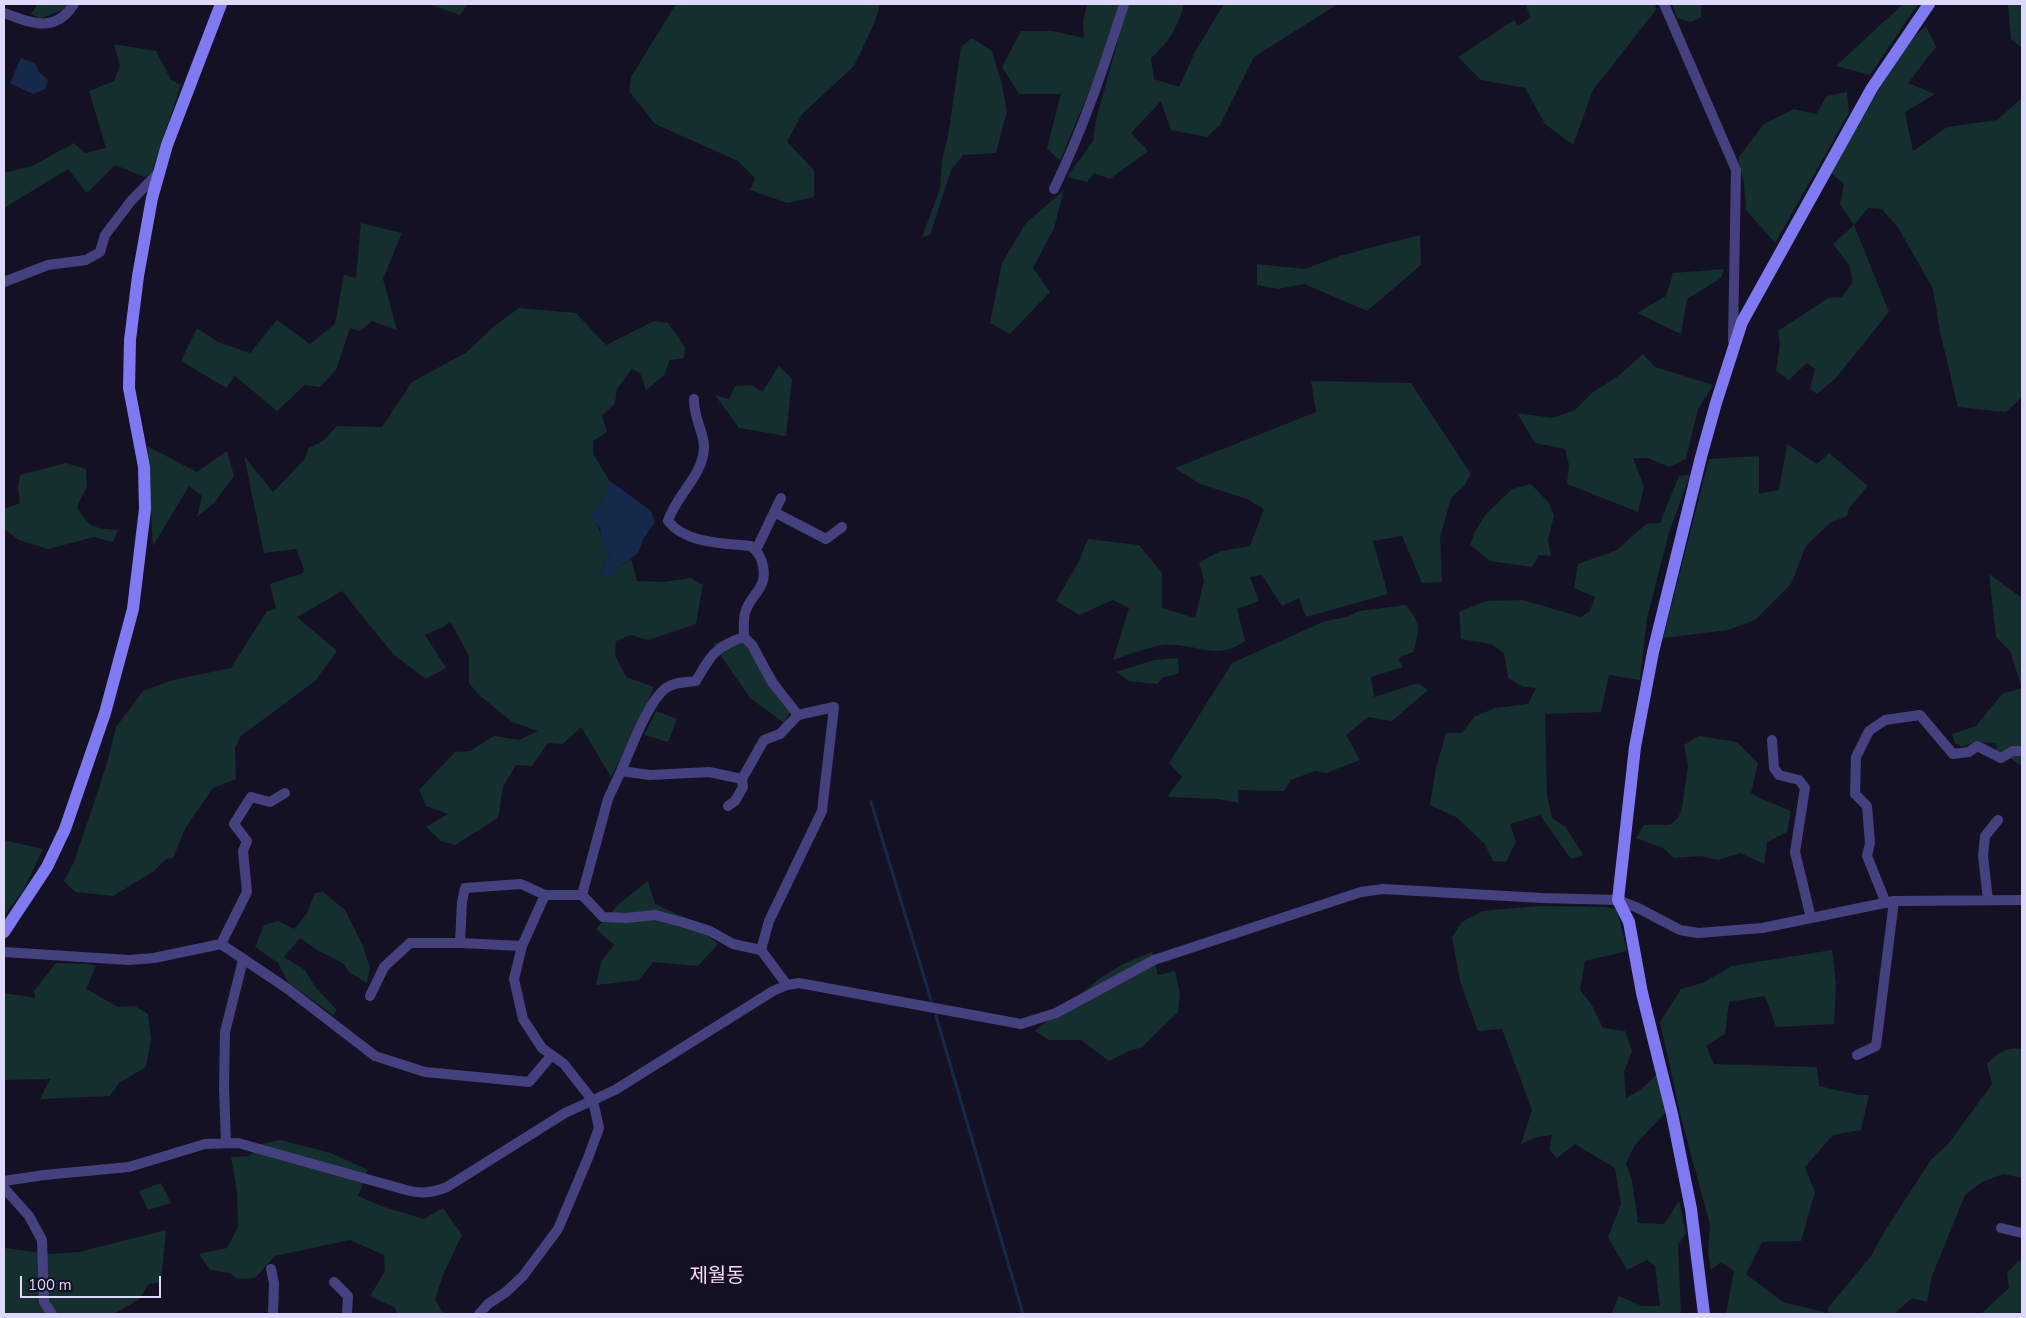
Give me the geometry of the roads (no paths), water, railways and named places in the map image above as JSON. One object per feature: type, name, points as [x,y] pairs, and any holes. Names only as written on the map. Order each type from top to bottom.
[{"type":"street","points":[[4,12],[33,24],[48,24],[60,19],[69,12],[74,4]]},
{"type":"street","points":[[4,932],[47,867],[65,829],[105,714],[133,609],[145,509],[144,467],[129,388],[130,340],[138,276],[152,198],[167,145],[221,4]]},
{"type":"street","points":[[1054,189],[1073,150],[1095,94],[1124,4]]},
{"type":"street","points":[[1664,4],[1736,170],[1733,347]]},
{"type":"street","points":[[1704,1314],[1691,1209],[1672,1114],[1642,993],[1629,922],[1618,900],[1635,747],[1654,652],[1701,457],[1733,347],[1747,309],[1872,88],[1929,4]]},
{"type":"street","points":[[4,282],[48,265],[86,260],[100,252],[105,235],[131,200],[161,169]]},
{"type":"street","points":[[694,399],[694,410],[704,447],[701,466],[672,509],[668,521],[673,527],[687,536],[752,546],[756,550],[762,560],[765,576],[745,612],[744,637],[752,645],[772,682],[798,715]]},
{"type":"street","points":[[756,550],[781,498]]},
{"type":"street","points":[[774,512],[826,539],[842,528]]},
{"type":"street","points":[[582,895],[608,799],[654,701],[666,688],[676,683],[696,681],[708,660],[726,642],[744,637]]},
{"type":"street","points":[[728,806],[735,801],[743,787],[742,780],[764,740],[780,734],[798,715],[834,707],[822,811],[769,921],[761,950]]},
{"type":"street","points":[[1858,1055],[1876,1046],[1890,902],[1867,856],[1870,843],[1867,806],[1855,794],[1856,757],[1869,731],[1885,720],[1920,715],[1953,754],[1969,752],[1977,746],[2001,758],[2013,751],[2022,752]]},
{"type":"street","points":[[1772,740],[1774,768],[1779,775],[1799,780],[1805,788],[1795,852],[1811,918]]},
{"type":"street","points":[[621,770],[650,775],[709,772],[742,780]]},
{"type":"street","points":[[221,944],[247,892],[243,851],[247,841],[234,824],[251,797],[270,802],[285,793]]},
{"type":"street","points":[[1988,900],[1983,856],[1985,836],[1998,820]]},
{"type":"street","points":[[460,943],[464,888],[521,884],[545,896],[582,895],[603,917],[626,918],[654,915],[710,931],[733,944],[761,950],[787,985]]},
{"type":"street","points":[[4,1181],[44,1175],[129,1167],[205,1144],[238,1143],[421,1194],[428,1193],[447,1187],[565,1113],[615,1090],[773,991],[787,985],[799,983],[1021,1024],[1056,1013],[1154,960],[1361,892],[1383,889],[1533,898],[1618,900],[1638,908],[1680,930],[1698,933],[1762,928],[1890,902],[2022,900]]},
{"type":"street","points":[[479,1314],[488,1304],[506,1292],[523,1276],[558,1229],[599,1128],[593,1101],[564,1064],[542,1048],[523,1019],[514,979],[522,946],[545,896]]},
{"type":"street","points":[[370,996],[384,966],[410,943],[522,946]]},
{"type":"street","points":[[4,952],[129,960],[154,958],[221,944],[288,990],[375,1056],[400,1065],[425,1072],[529,1082],[551,1056]]},
{"type":"street","points":[[226,1143],[225,1032],[242,960]]},
{"type":"street","points":[[4,1188],[29,1216],[42,1240],[44,1302],[52,1314]]},
{"type":"street","points":[[2001,1228],[2022,1233]]},
{"type":"street","points":[[271,1269],[274,1284],[273,1314]]},
{"type":"street","points":[[334,1282],[348,1296],[347,1314]]},
{"type":"water","points":[[21,58],[35,63],[39,72],[48,80],[45,89],[33,94],[10,83]]},
{"type":"water","points":[[609,480],[651,511],[655,522],[644,538],[638,553],[619,567],[613,575],[607,577],[600,573],[609,554],[603,542],[600,528],[589,515],[602,503]]},
{"type":"waterway","points":[[871,802],[931,1000]]},
{"type":"waterway","points":[[936,1016],[1023,1314]]},
{"type":"district","name":"제월동","points":[[717,1277]]}]
